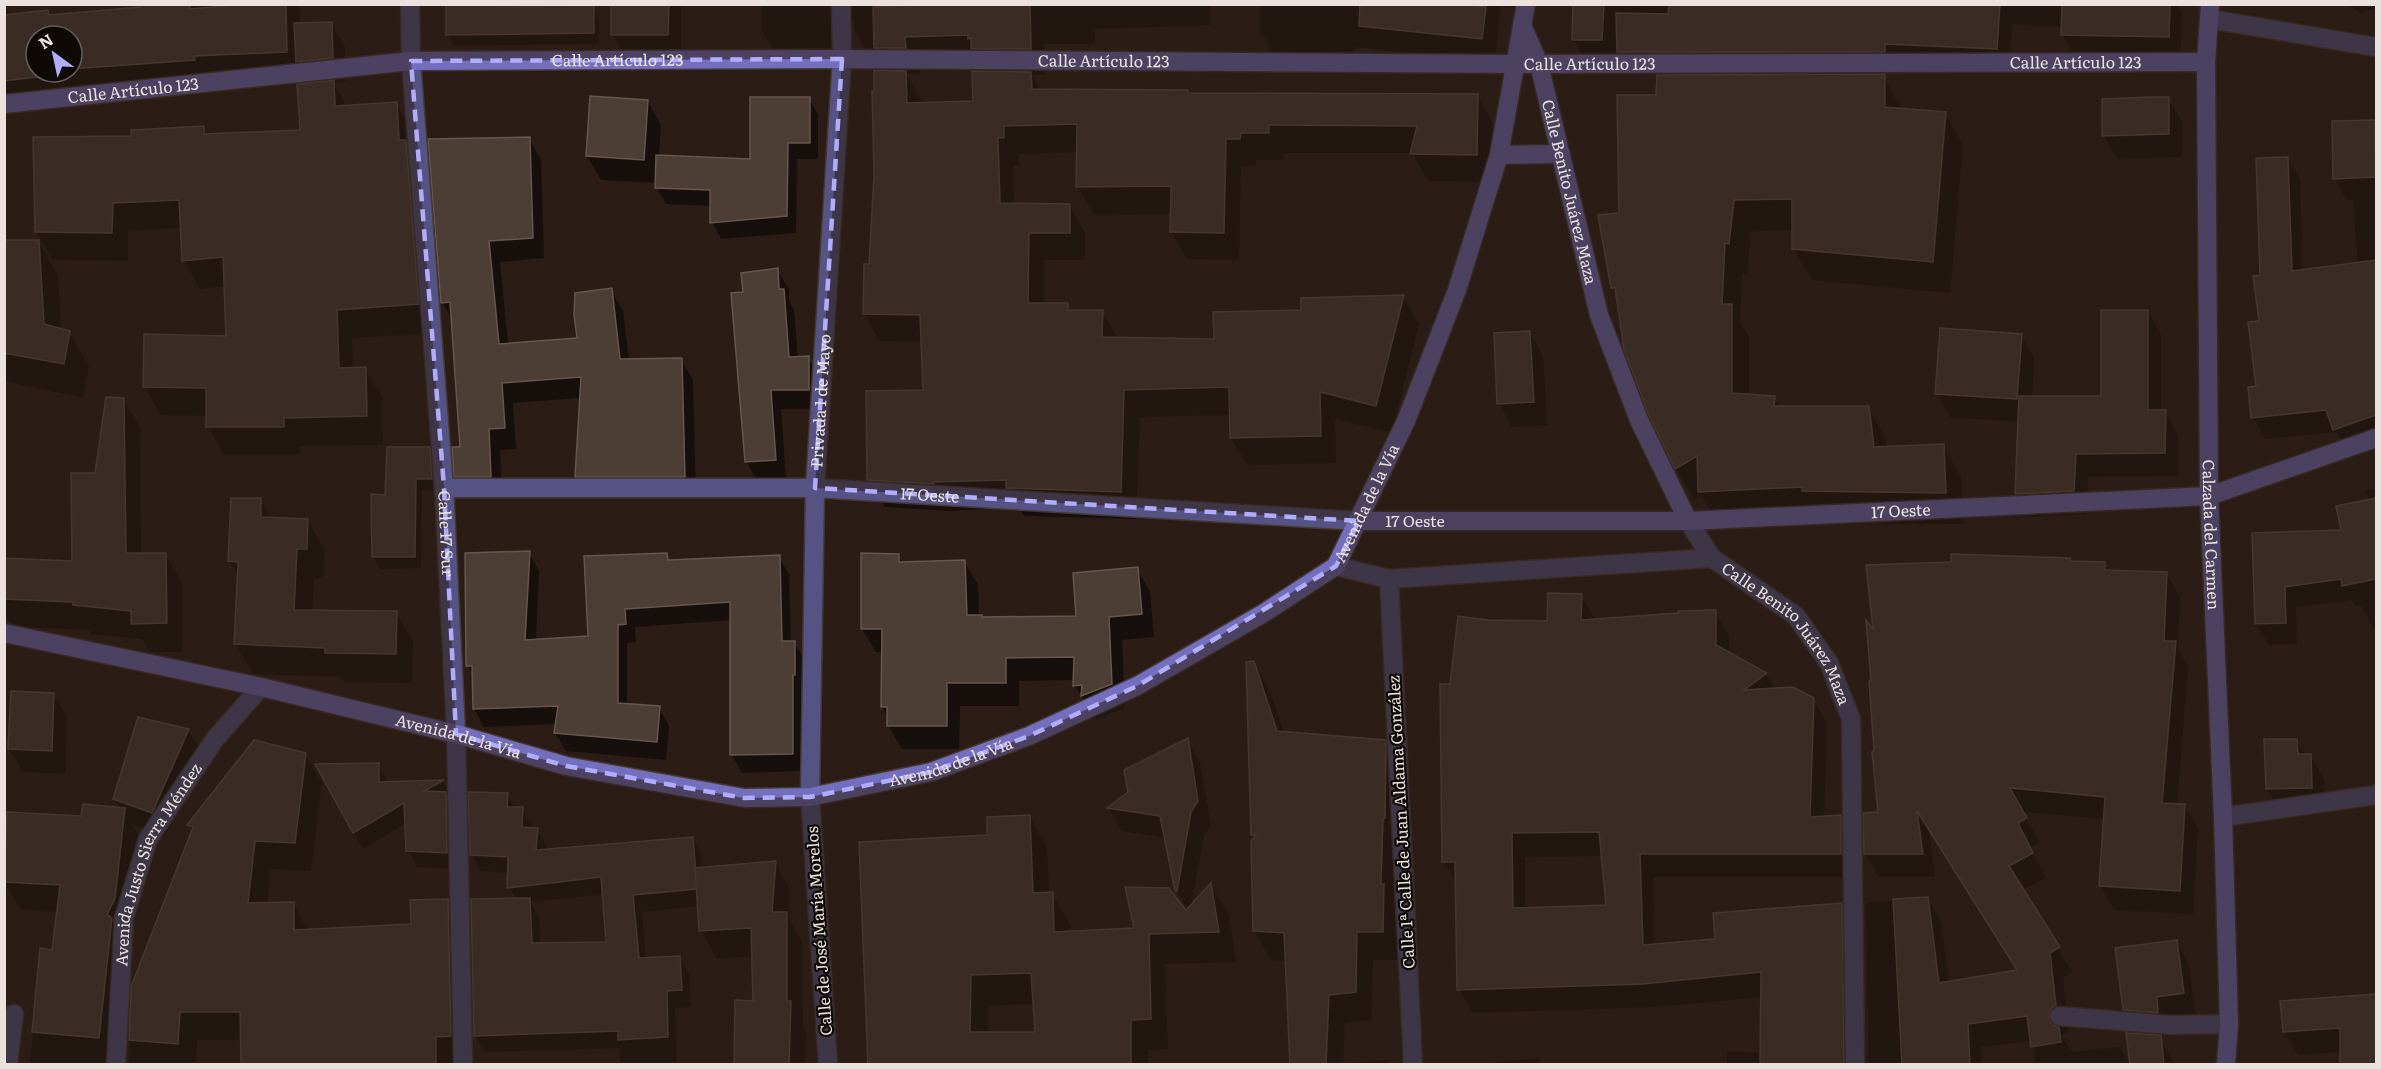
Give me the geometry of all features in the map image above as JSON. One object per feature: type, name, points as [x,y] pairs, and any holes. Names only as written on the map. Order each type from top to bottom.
[{"type":"street","name":"Calle 17 Sur","points":[[410,4],[411,61],[444,488],[456,734],[463,1065]]},
{"type":"street","name":"Privada 1 de Mayo","points":[[810,797],[815,488],[842,58],[841,4]]},
{"type":"street","points":[[1526,4],[1522,25],[1539,64]]},
{"type":"street","points":[[2210,12],[2376,46]]},
{"type":"street","name":"Calzada del Carmen","points":[[2210,12],[2206,62],[2209,496],[2223,817],[2229,1024],[2226,1065]]},
{"type":"street","name":"Avenida de la Vía","points":[[4,633],[261,687],[456,734],[566,766],[744,798],[810,797],[931,772],[1029,736],[1137,686],[1264,613],[1336,566],[1406,421],[1457,290],[1499,155],[1522,25]]},
{"type":"street","name":"Calle Artículo 123","points":[[4,104],[411,61],[842,58],[1515,64],[2206,62]]},
{"type":"street","name":"Calle Benito Juárez Maza","points":[[1539,64],[1599,315],[1639,420],[1688,520],[1712,558],[1796,616],[1829,663],[1851,719],[1855,1065]]},
{"type":"street","points":[[1499,155],[1561,154]]},
{"type":"street","name":"17 Oeste","points":[[444,488],[815,488],[1359,521],[1688,520],[2209,496],[2376,438]]},
{"type":"street","points":[[1336,566],[1389,579],[1712,558]]},
{"type":"street","name":"Calle 1ª Calle de Juan Aldama González","points":[[1389,579],[1413,1065]]},
{"type":"street","name":"Avenida Justo Sierra Méndez","points":[[116,1065],[124,918],[148,839],[215,739],[261,687]]},
{"type":"street","points":[[2223,817],[2376,795]]},
{"type":"street","name":"Calle de José María Morelos","points":[[810,797],[828,1065]]},
{"type":"street","points":[[8,1065],[14,1014]]},
{"type":"street","points":[[2059,1016],[2171,1025],[2229,1024]]},
{"type":"highlighted area","points":[[842,59],[815,488],[1359,521],[1336,566],[1137,686],[1029,736],[931,772],[810,797],[744,798],[566,766],[456,734],[444,488],[411,61]]},
{"type":"building","points":[[140,4],[190,4],[190,9],[244,4],[286,4],[287,52],[194,56],[195,60],[84,68],[84,24],[24,24],[24,79],[4,81],[4,15],[48,10],[49,15],[140,7]]},
{"type":"building","points":[[611,4],[669,4],[668,35],[611,35]]},
{"type":"building","points":[[1030,4],[1031,49],[971,49],[971,38],[968,39],[968,35],[905,37],[906,48],[874,48],[873,7]]},
{"type":"building","points":[[1360,4],[1463,4],[1486,7],[1482,39],[1359,26]]},
{"type":"building","points":[[1573,4],[1604,4],[1602,40],[1572,40]]},
{"type":"building","points":[[1669,4],[2000,4],[1997,49],[1885,44],[1885,52],[1617,52],[1616,13],[1668,14]]},
{"type":"building","points":[[2062,4],[2170,4],[2169,37],[2061,35]]},
{"type":"building","points":[[446,5],[594,6],[594,33],[446,35]]},
{"type":"building","points":[[332,22],[333,58],[296,62],[294,23]]},
{"type":"building","points":[[874,70],[906,71],[907,103],[973,101],[972,71],[1031,72],[1032,89],[1188,90],[1188,93],[1478,94],[1477,155],[1410,154],[1417,126],[1269,125],[1269,133],[1241,133],[1240,139],[1226,139],[1224,233],[1170,232],[1171,186],[1076,187],[1077,124],[1004,126],[1004,138],[998,138],[1000,203],[1070,204],[1070,233],[1029,233],[1028,303],[1068,303],[1068,310],[1103,310],[1102,337],[1214,339],[1213,312],[1301,310],[1301,298],[1404,295],[1376,406],[1320,392],[1321,436],[1230,438],[1229,387],[1124,390],[1121,492],[1006,488],[1006,480],[933,482],[934,484],[867,480],[866,391],[923,390],[920,315],[863,314],[864,264],[869,264],[874,175],[872,91],[874,91]]},
{"type":"building","points":[[1885,74],[1885,107],[1946,112],[1933,262],[1792,249],[1792,199],[1734,200],[1729,244],[1725,243],[1722,304],[1732,304],[1732,393],[1775,396],[1774,406],[1869,406],[1874,447],[1944,444],[1946,493],[1802,491],[1802,487],[1698,492],[1697,456],[1675,469],[1649,416],[1624,349],[1615,288],[1611,288],[1598,215],[1619,213],[1617,95],[1656,95],[1657,75]]},
{"type":"building","points":[[334,80],[335,106],[397,102],[399,140],[406,140],[419,304],[337,310],[339,368],[366,367],[367,416],[284,418],[284,427],[206,427],[206,388],[143,387],[144,334],[226,336],[223,257],[182,261],[179,200],[113,203],[112,233],[35,232],[33,137],[131,136],[131,130],[204,126],[204,134],[300,130],[297,84]]},
{"type":"building","points":[[590,96],[648,100],[644,160],[586,156]]},
{"type":"building","points":[[750,97],[810,97],[810,143],[788,143],[787,216],[710,223],[710,190],[655,188],[656,155],[750,159]]},
{"type":"building","points":[[2169,97],[2169,134],[2102,136],[2102,99]]},
{"type":"building","points":[[2375,120],[2376,177],[2333,179],[2332,121]]},
{"type":"building","points":[[530,137],[533,238],[489,241],[499,344],[577,338],[574,315],[575,293],[612,288],[620,359],[682,358],[685,477],[575,477],[581,377],[502,383],[505,428],[489,429],[491,477],[454,477],[452,447],[460,447],[450,302],[441,303],[428,139]]},
{"type":"building","points":[[2288,157],[2292,271],[2376,260],[2376,415],[2333,430],[2326,410],[2251,418],[2248,387],[2256,386],[2248,322],[2259,321],[2253,276],[2260,275],[2256,158]]},
{"type":"building","points":[[4,240],[39,240],[44,324],[70,331],[64,364],[4,353]]},
{"type":"building","points":[[778,268],[779,289],[784,289],[789,357],[809,356],[809,390],[771,390],[776,460],[745,462],[731,293],[743,292],[741,273]]},
{"type":"building","points":[[2101,310],[2148,310],[2148,410],[2166,410],[2165,453],[2076,454],[2074,491],[2015,494],[2019,396],[2101,396]]},
{"type":"building","points":[[1940,328],[2022,334],[2017,399],[1935,394]]},
{"type":"building","points":[[1530,331],[1534,402],[1497,404],[1494,333]]},
{"type":"building","points":[[106,397],[124,398],[126,553],[166,553],[167,623],[131,624],[131,611],[73,605],[73,602],[4,599],[4,558],[72,561],[71,473],[95,473]]},
{"type":"building","points":[[387,447],[430,447],[432,479],[416,479],[415,557],[372,557],[371,494],[385,495]]},
{"type":"building","points":[[231,498],[261,498],[261,517],[308,519],[307,549],[297,549],[294,610],[397,611],[396,654],[325,653],[325,648],[234,644],[238,562],[228,561]]},
{"type":"building","points":[[2376,498],[2376,579],[2342,586],[2341,579],[2285,587],[2286,623],[2255,624],[2252,533],[2341,530],[2336,506]]},
{"type":"building","points":[[530,551],[525,640],[588,636],[584,556],[667,553],[668,560],[780,555],[782,641],[795,641],[793,754],[730,755],[730,602],[625,609],[626,624],[618,625],[618,703],[660,706],[657,742],[554,733],[558,706],[473,709],[472,666],[466,666],[465,553]]},
{"type":"building","points":[[861,553],[899,554],[899,562],[965,560],[967,615],[982,615],[982,617],[1076,616],[1073,573],[1138,567],[1142,614],[1109,617],[1112,684],[1081,696],[1082,685],[1073,686],[1074,657],[1006,658],[1006,683],[947,683],[947,726],[887,726],[887,707],[881,707],[882,629],[861,629]]},
{"type":"building","points":[[1951,554],[2070,558],[2070,561],[2105,562],[2105,570],[2167,572],[2164,641],[2176,641],[2162,803],[2185,804],[2180,891],[2099,886],[2105,797],[2010,788],[2027,818],[2018,823],[2033,853],[2009,866],[2060,947],[2050,953],[2056,1005],[2050,1009],[2048,1016],[2052,1025],[2059,1027],[2061,1042],[2031,1047],[2027,1016],[1968,1024],[1970,1065],[1902,1065],[1893,899],[1928,897],[1939,983],[2017,970],[1917,811],[1923,854],[1864,854],[1863,813],[1878,812],[1872,752],[1874,751],[1869,681],[1871,680],[1866,620],[1873,629],[1866,565],[1951,562]]},
{"type":"building","points":[[1548,593],[1582,594],[1581,620],[1678,613],[1678,611],[1716,610],[1716,645],[1767,673],[1744,690],[1793,687],[1814,698],[1810,817],[1841,815],[1841,854],[1640,854],[1643,945],[1715,939],[1713,913],[1842,903],[1844,1065],[1760,1065],[1761,972],[1643,984],[1457,990],[1455,862],[1442,862],[1440,684],[1450,684],[1458,616],[1488,620],[1547,621]],"holes":[[[1599,832],[1606,905],[1513,908],[1512,833]]]},
{"type":"building","points":[[1254,661],[1277,731],[1386,740],[1381,884],[1384,884],[1383,932],[1357,932],[1356,992],[1329,995],[1326,1065],[1290,1065],[1284,933],[1253,931],[1251,841],[1256,835],[1251,835],[1246,662]]},
{"type":"building","points":[[11,691],[54,693],[52,751],[8,749]]},
{"type":"building","points":[[138,717],[189,729],[152,813],[113,799]]},
{"type":"building","points":[[1188,738],[1198,801],[1191,812],[1177,891],[1175,891],[1160,816],[1107,808],[1128,792],[1124,770]]},
{"type":"building","points":[[2264,739],[2297,739],[2298,754],[2311,754],[2312,788],[2266,789]]},
{"type":"building","points":[[254,740],[306,753],[295,843],[255,841],[248,903],[294,902],[294,930],[411,924],[410,900],[448,899],[451,1036],[436,1037],[436,1065],[241,1065],[240,1012],[180,1012],[178,1044],[129,1040],[131,987],[193,827],[187,825]]},
{"type":"building","points":[[379,763],[379,782],[444,780],[424,791],[446,792],[447,853],[406,851],[404,803],[353,833],[315,764]]},
{"type":"building","points":[[468,792],[508,793],[507,807],[523,807],[522,827],[538,828],[536,850],[693,837],[697,889],[633,895],[639,958],[680,956],[682,990],[667,991],[668,1037],[618,1040],[618,1031],[474,1036],[471,899],[530,898],[532,943],[606,942],[601,877],[507,888],[508,857],[470,855]]},
{"type":"building","points":[[83,804],[125,808],[115,898],[107,915],[112,918],[99,1038],[32,1032],[40,948],[52,950],[60,885],[4,882],[7,812],[81,816]]},
{"type":"building","points":[[1030,815],[1033,893],[1053,892],[1054,932],[1134,928],[1125,887],[1169,888],[1186,910],[1211,883],[1219,932],[1149,934],[1151,1019],[1131,1020],[1131,1065],[868,1065],[859,842],[987,835],[987,817]],"holes":[[[1031,973],[1035,1032],[970,1032],[971,975]]]},
{"type":"building","points":[[776,861],[772,912],[787,912],[787,1001],[791,1001],[789,1065],[734,1065],[735,1000],[753,1001],[751,928],[699,931],[695,868]]},
{"type":"building","points":[[2177,940],[2184,993],[2157,997],[2158,1013],[2123,1010],[2115,948]]},
{"type":"building","points":[[2376,994],[2376,1065],[2340,1065],[2340,1028],[2283,1032],[2280,1001]]},
{"type":"building","points":[[2126,1033],[2161,1035],[2164,1065],[2130,1065]]}]
